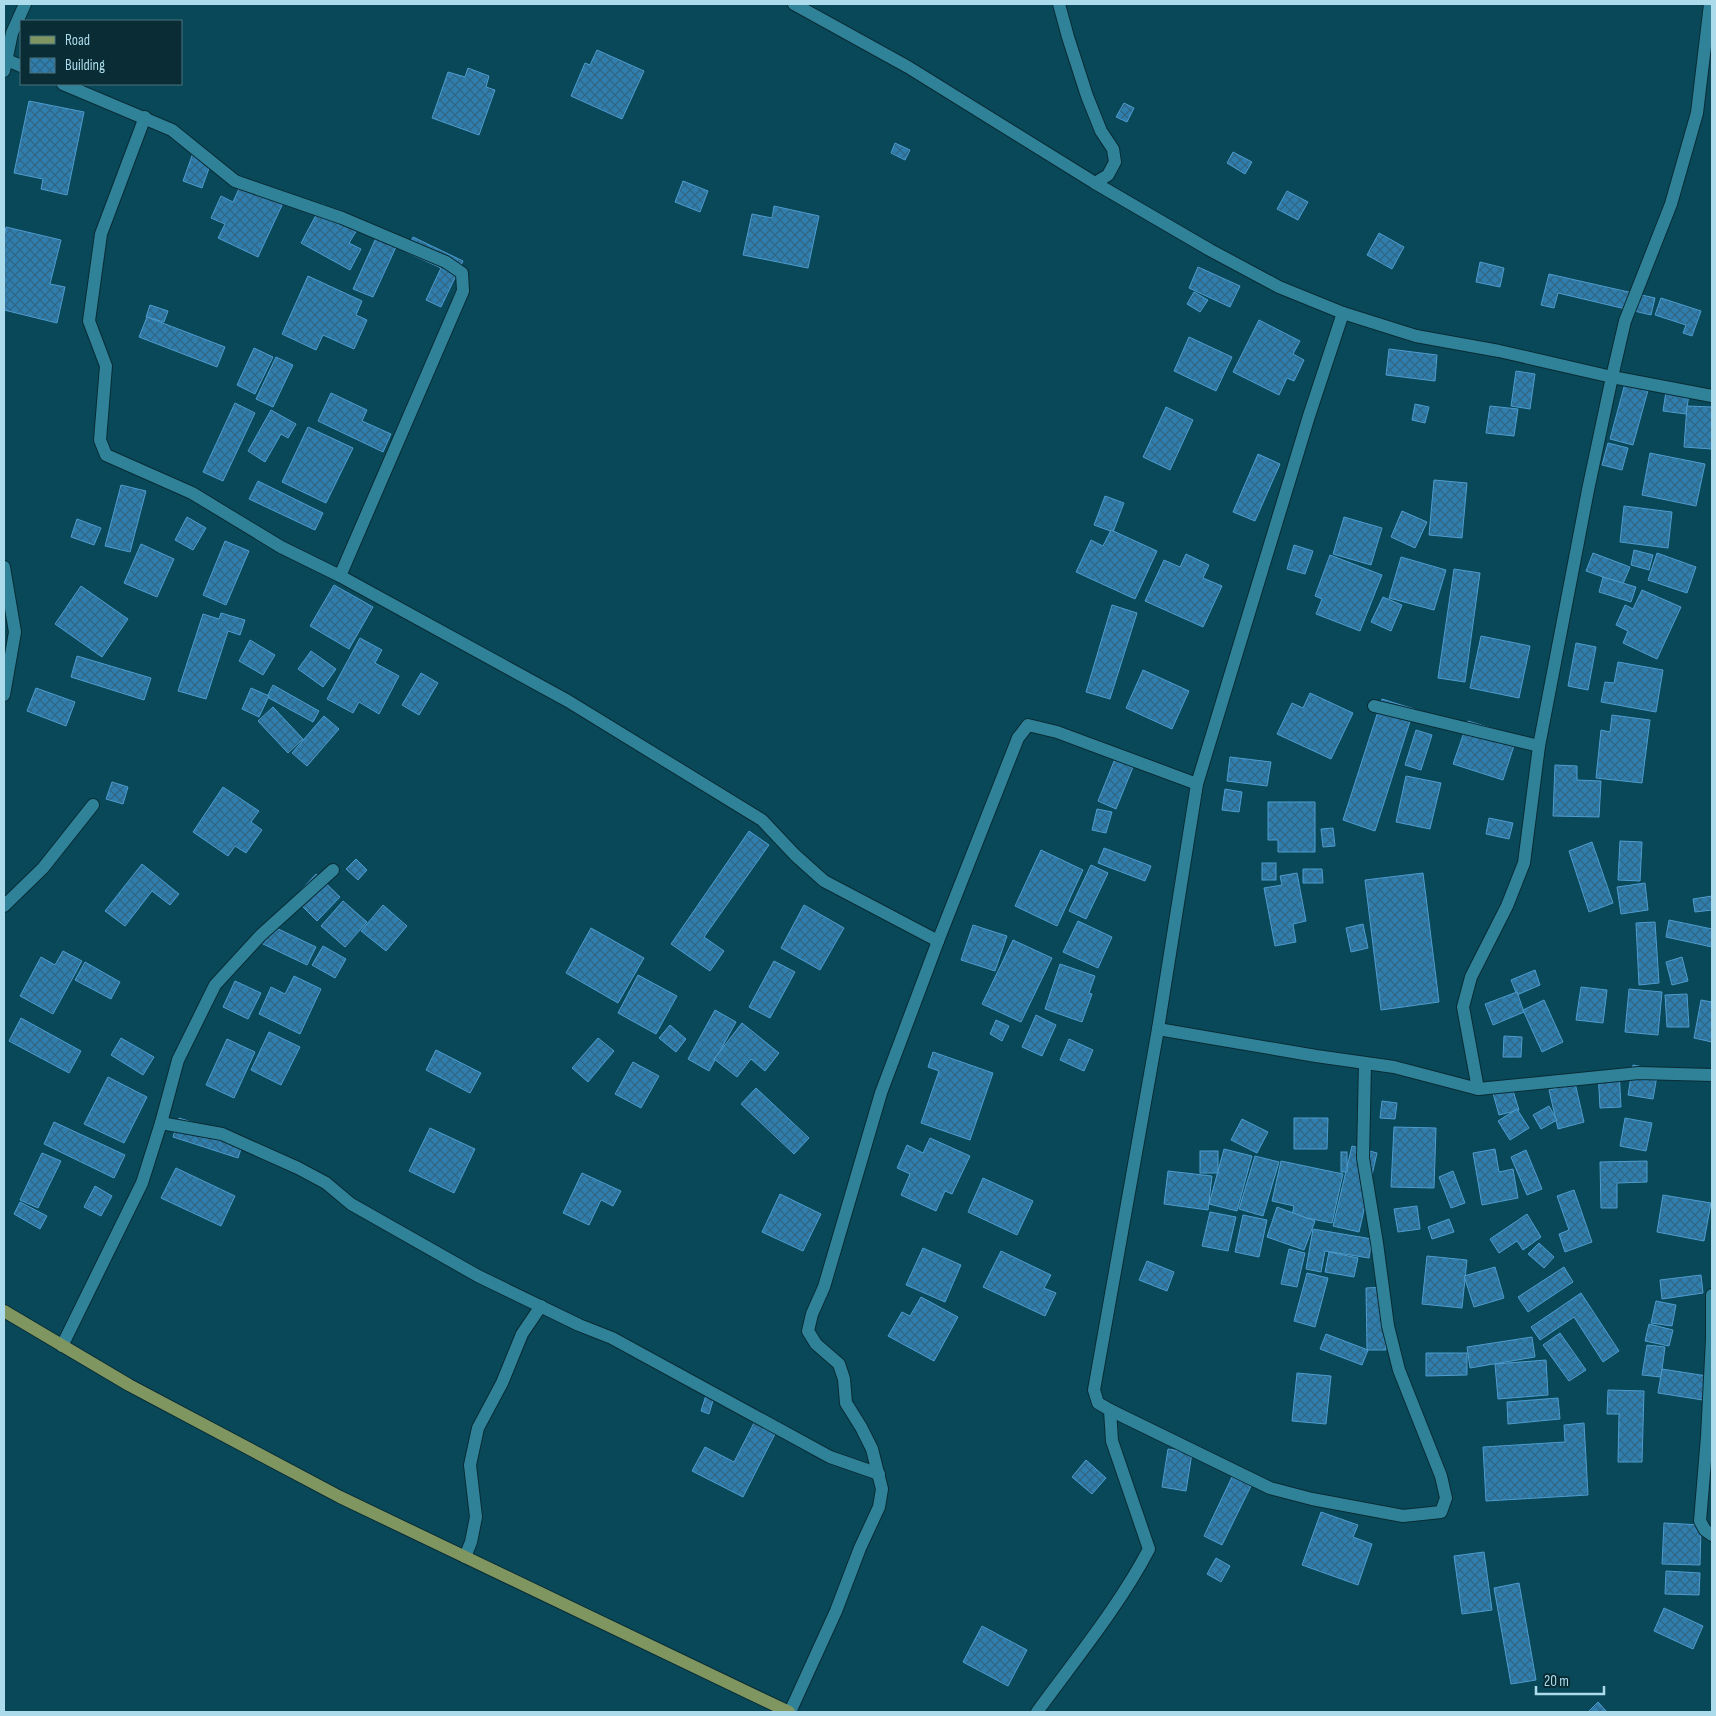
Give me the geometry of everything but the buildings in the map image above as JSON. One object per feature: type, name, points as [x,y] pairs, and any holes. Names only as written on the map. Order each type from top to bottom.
[{"type":"main road","points":[[4,1310],[62,1346],[235,1442],[340,1497],[466,1557],[773,1709],[789,1712]]},
{"type":"street","points":[[20,66],[5,66],[12,32],[25,4]]},
{"type":"street","points":[[794,4],[908,67],[1095,184],[1279,287],[1343,313],[1416,336],[1499,351],[1612,377],[1712,396]]},
{"type":"street","points":[[1059,4],[1087,96],[1101,131],[1113,149],[1115,162],[1108,175],[1095,184]]},
{"type":"street","points":[[1478,1089],[1463,1006],[1471,977],[1508,906],[1524,863],[1539,746],[1588,490],[1612,377],[1625,322],[1672,204],[1697,113],[1710,4]]},
{"type":"street","points":[[65,85],[172,130],[235,181],[342,218],[446,262],[462,272],[463,291],[340,576]]},
{"type":"street","points":[[145,117],[101,234],[88,320],[106,366],[100,440],[106,455],[192,494],[281,547],[340,576],[568,701],[762,820],[795,855],[824,881],[938,940]]},
{"type":"street","points":[[1343,313],[1309,416],[1197,784],[1158,1030],[1094,1390],[1098,1403],[1110,1410],[1270,1488],[1312,1499],[1403,1516],[1441,1512],[1446,1498],[1441,1476],[1399,1370],[1388,1326],[1363,1158],[1365,1063]]},
{"type":"street","points":[[4,567],[16,632],[4,694]]},
{"type":"street","points":[[1374,706],[1539,746]]},
{"type":"street","points":[[789,1712],[836,1611],[860,1548],[879,1507],[882,1489],[872,1449],[846,1403],[844,1379],[839,1364],[816,1344],[808,1331],[812,1314],[824,1287],[881,1093],[938,940],[1018,738],[1028,725],[1057,732],[1197,784]]},
{"type":"street","points":[[4,906],[43,868],[93,805]]},
{"type":"street","points":[[62,1346],[142,1182],[161,1123],[178,1060],[215,984],[261,935],[333,870]]},
{"type":"street","points":[[1158,1030],[1394,1067],[1478,1089],[1639,1073],[1712,1075]]},
{"type":"street","points":[[161,1123],[222,1134],[298,1168],[326,1183],[350,1204],[478,1276],[612,1338],[830,1457],[879,1474]]},
{"type":"street","points":[[1712,1295],[1712,1339],[1707,1437],[1700,1521],[1705,1530],[1712,1535]]},
{"type":"street","points":[[466,1557],[472,1542],[476,1517],[470,1465],[478,1428],[502,1383],[522,1334],[541,1306]]},
{"type":"street","points":[[1037,1712],[1115,1603],[1149,1549],[1112,1441],[1110,1410]]}]
